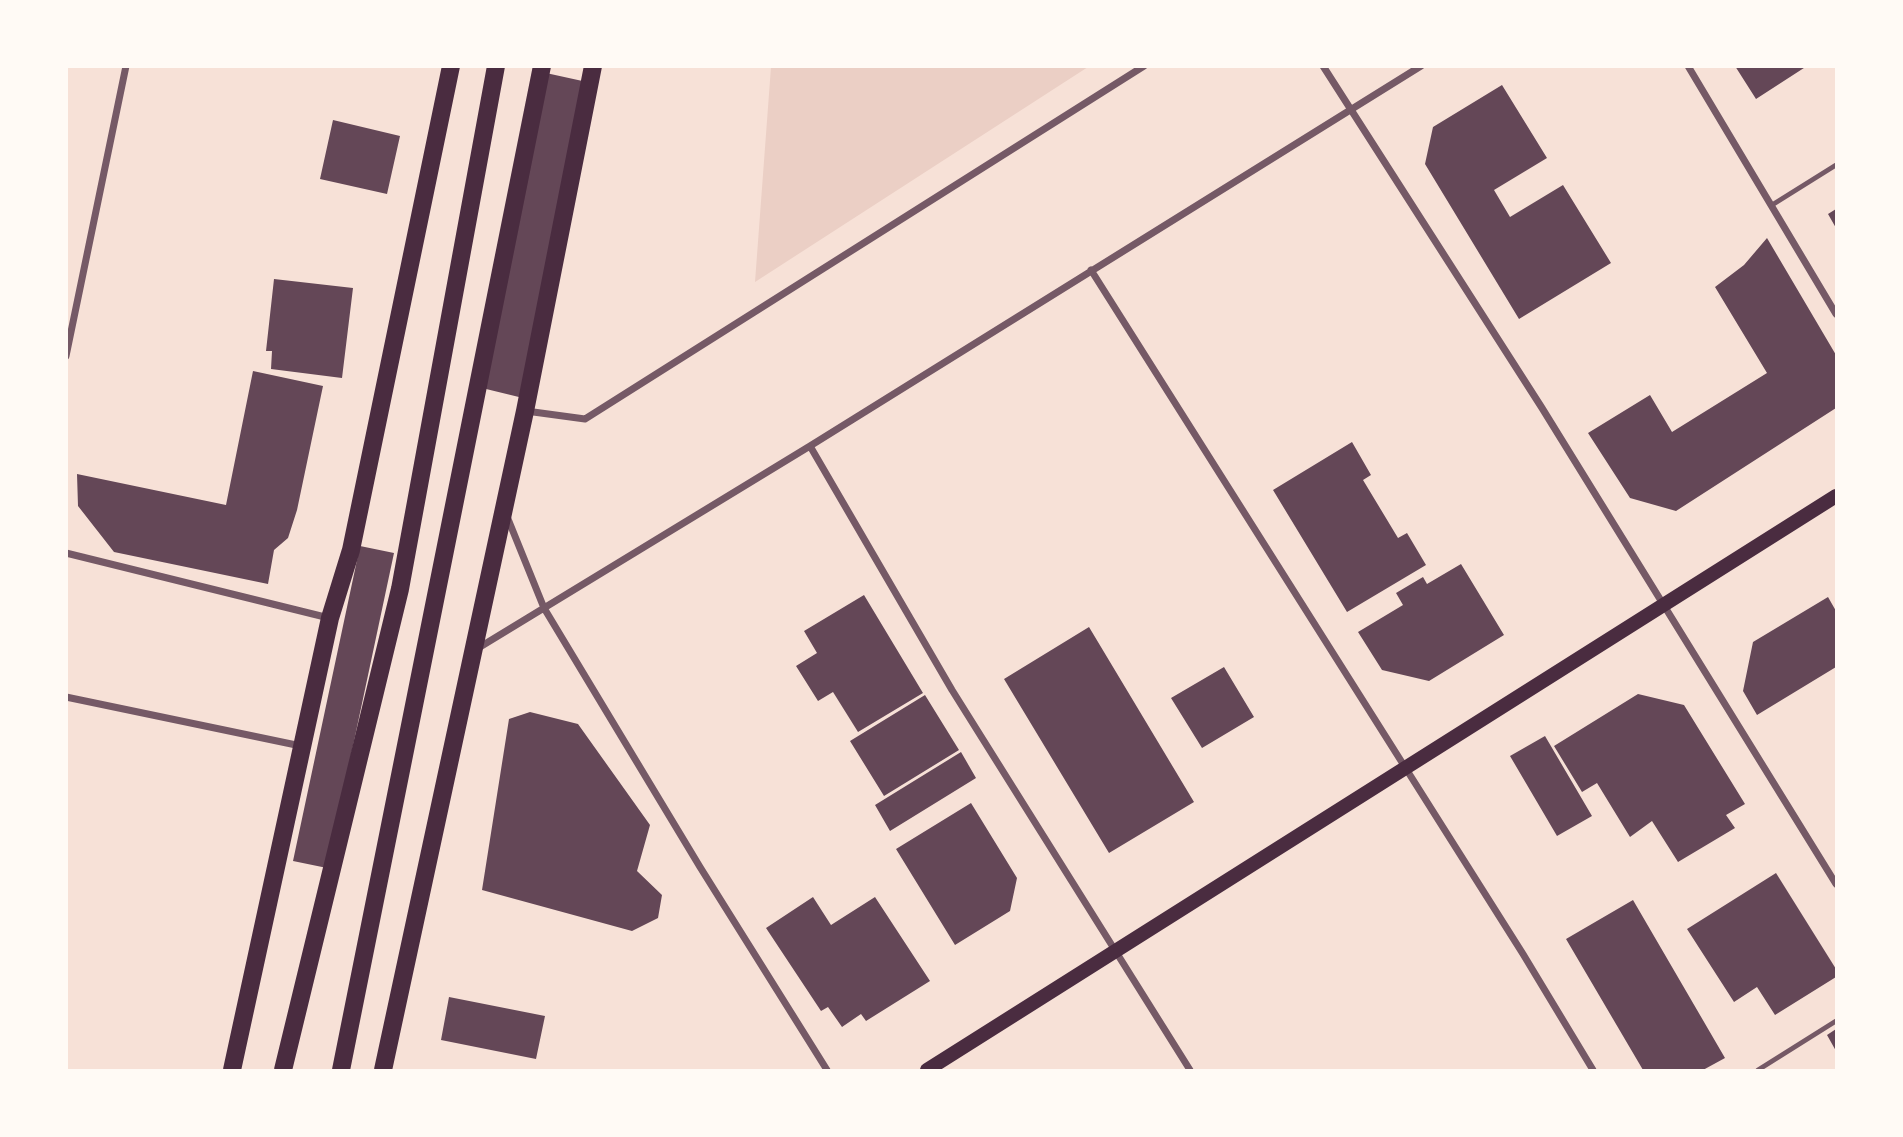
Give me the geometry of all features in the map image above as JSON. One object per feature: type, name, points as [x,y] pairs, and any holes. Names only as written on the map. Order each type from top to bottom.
[{"type":"main road","points":[[232,1070],[330,618],[351,550],[452,66]]},
{"type":"main road","points":[[284,1070],[400,589],[496,66]]},
{"type":"main road","points":[[341,1070],[542,66]]},
{"type":"main road","points":[[383,1070],[525,411],[593,66]]},
{"type":"main road","points":[[927,1070],[1836,496]]},
{"type":"street","points":[[66,356],[126,66]]},
{"type":"street","points":[[525,411],[585,419],[1144,66]]},
{"type":"street","points":[[1323,66],[1542,408],[1836,884]]},
{"type":"street","points":[[475,650],[810,446],[1421,66]]},
{"type":"street","points":[[1688,66],[1836,314]]},
{"type":"street","points":[[1091,270],[1593,1070]]},
{"type":"street","points":[[810,446],[952,690],[1190,1070]]},
{"type":"street","points":[[504,509],[544,608],[700,867],[827,1070]]},
{"type":"street","points":[[66,554],[330,618]]},
{"type":"street","points":[[66,696],[301,746]]},
{"type":"lane","points":[[1772,205],[1836,165]]},
{"type":"lane","points":[[1758,1070],[1836,1021]]},
{"type":"shaded area","points":[[771,66],[1088,67],[755,282]]},
{"type":"building","points":[[1735,66],[1807,66],[1756,99]]},
{"type":"building","points":[[546,73],[587,82],[523,398],[482,388]]},
{"type":"building","points":[[1502,85],[1547,158],[1494,190],[1510,217],[1563,185],[1611,263],[1519,319],[1425,164],[1433,127]]},
{"type":"building","points":[[333,120],[400,136],[387,194],[320,179]]},
{"type":"building","points":[[1836,209],[1836,228],[1828,214]]},
{"type":"building","points":[[1767,238],[1836,355],[1836,408],[1676,511],[1630,498],[1588,433],[1650,395],[1672,432],[1767,373],[1715,287],[1744,265]]},
{"type":"building","points":[[274,279],[353,288],[342,378],[271,369],[272,351],[266,351]]},
{"type":"building","points":[[253,371],[323,386],[297,510],[288,538],[274,550],[268,584],[114,552],[78,506],[77,474],[226,505]]},
{"type":"building","points":[[1352,442],[1371,475],[1363,480],[1398,538],[1407,533],[1426,565],[1347,612],[1273,490]]},
{"type":"building","points":[[360,546],[394,553],[327,868],[293,861]]},
{"type":"building","points":[[1461,564],[1504,635],[1429,681],[1382,670],[1358,632],[1403,605],[1396,593],[1423,577],[1427,584]]},
{"type":"building","points":[[864,595],[923,693],[858,732],[833,692],[818,701],[796,666],[817,653],[804,631]]},
{"type":"building","points":[[1828,597],[1836,611],[1836,667],[1757,715],[1743,691],[1753,642]]},
{"type":"building","points":[[1089,627],[1194,802],[1109,853],[1004,679]]},
{"type":"building","points":[[1224,667],[1254,717],[1202,748],[1171,698]]},
{"type":"building","points":[[1638,694],[1684,705],[1745,804],[1726,815],[1735,828],[1678,862],[1652,821],[1630,837],[1597,783],[1582,792],[1554,746]]},
{"type":"building","points":[[925,695],[959,750],[884,796],[850,741]]},
{"type":"building","points":[[530,712],[578,724],[650,825],[637,871],[662,895],[658,918],[632,931],[482,890],[509,719]]},
{"type":"building","points":[[1545,736],[1592,816],[1557,836],[1510,756]]},
{"type":"building","points":[[961,752],[976,778],[890,831],[875,805]]},
{"type":"building","points":[[971,803],[1017,878],[1010,911],[955,945],[896,849]]},
{"type":"building","points":[[1776,873],[1836,969],[1836,977],[1775,1015],[1757,987],[1734,1002],[1687,929]]},
{"type":"building","points":[[813,897],[831,925],[875,897],[930,981],[866,1021],[861,1014],[842,1027],[828,1007],[821,1011],[766,928]]},
{"type":"building","points":[[1633,900],[1725,1058],[1703,1070],[1643,1070],[1566,939]]},
{"type":"building","points":[[449,997],[545,1016],[536,1059],[441,1040]]},
{"type":"building","points":[[1836,1029],[1836,1051],[1827,1035]]}]
